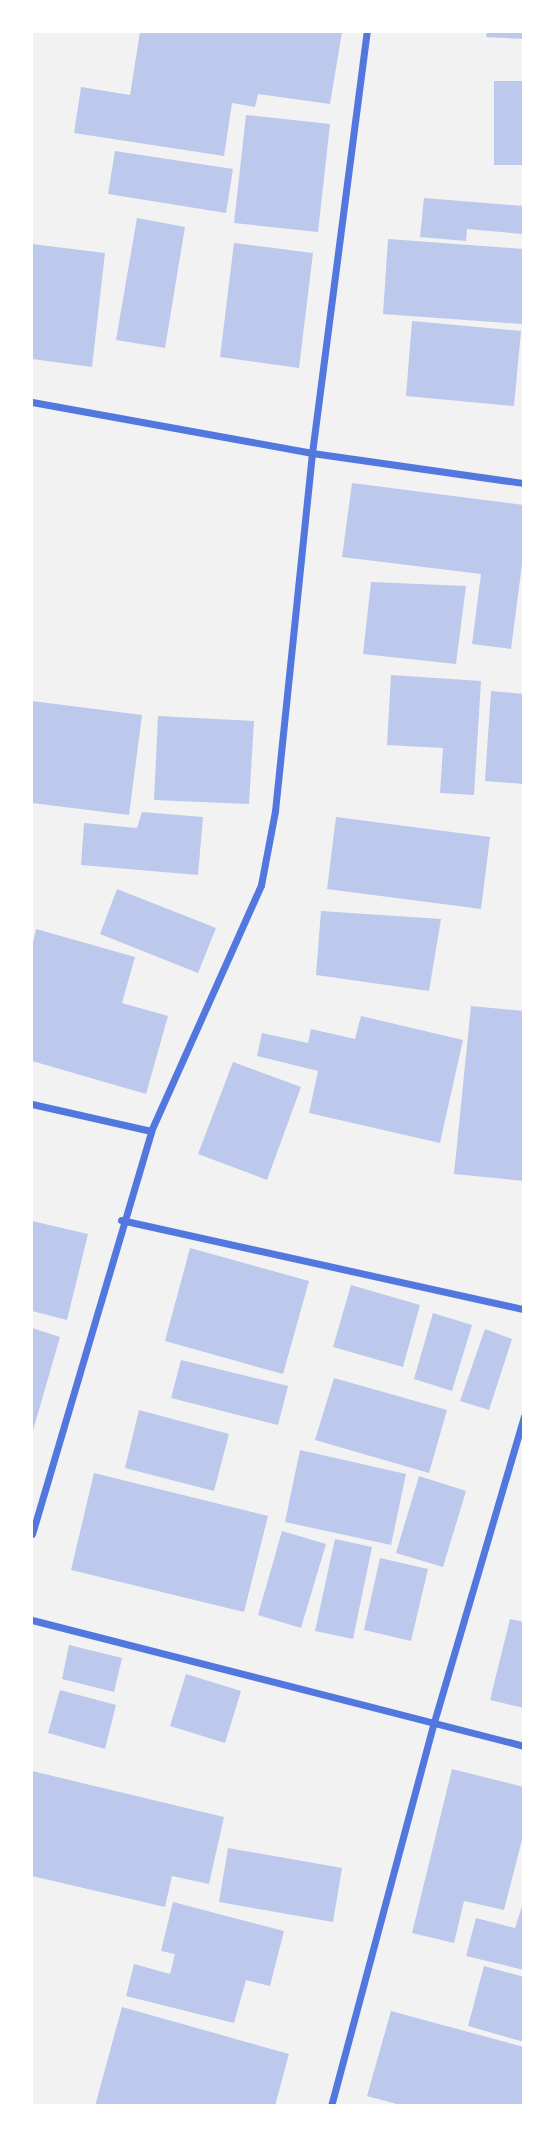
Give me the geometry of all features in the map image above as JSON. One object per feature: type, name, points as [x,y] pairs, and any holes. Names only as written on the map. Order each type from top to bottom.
[{"type":"street","points":[[32,1534],[121,1220],[151,1131],[261,886],[275,811],[312,453],[368,32]]},
{"type":"street","points":[[32,402],[312,453],[523,483]]},
{"type":"street","points":[[32,1104],[151,1131]]},
{"type":"street","points":[[121,1220],[523,1309]]},
{"type":"street","points":[[331,2105],[434,1722],[523,1416]]},
{"type":"street","points":[[32,1620],[523,1746]]},
{"type":"building","points":[[140,32],[342,32],[330,104],[258,94],[255,107],[232,103],[224,156],[74,133],[81,87],[130,95]]},
{"type":"building","points":[[487,32],[524,32],[524,39],[486,37]]},
{"type":"building","points":[[494,81],[524,81],[524,165],[494,165]]},
{"type":"building","points":[[246,115],[330,124],[318,232],[234,223]]},
{"type":"building","points":[[115,151],[233,169],[226,213],[108,194]]},
{"type":"building","points":[[424,198],[524,206],[523,234],[467,229],[466,241],[420,237]]},
{"type":"building","points":[[137,218],[185,227],[165,348],[116,340]]},
{"type":"building","points":[[388,239],[524,249],[522,324],[383,314]]},
{"type":"building","points":[[234,243],[313,253],[299,368],[220,357]]},
{"type":"building","points":[[32,244],[105,253],[92,367],[32,359]]},
{"type":"building","points":[[412,321],[521,331],[514,406],[406,396]]},
{"type":"building","points":[[352,483],[524,505],[524,549],[511,649],[472,644],[481,574],[342,557]]},
{"type":"building","points":[[371,582],[466,586],[456,664],[363,654]]},
{"type":"building","points":[[391,675],[481,681],[474,795],[440,793],[443,748],[387,745]]},
{"type":"building","points":[[491,691],[524,694],[524,784],[485,781]]},
{"type":"building","points":[[32,701],[142,715],[129,815],[32,803]]},
{"type":"building","points":[[158,716],[254,721],[249,804],[154,800]]},
{"type":"building","points":[[142,812],[203,817],[198,875],[81,865],[84,823],[137,828]]},
{"type":"building","points":[[336,817],[490,837],[481,909],[327,889]]},
{"type":"building","points":[[117,889],[216,928],[198,973],[100,934]]},
{"type":"building","points":[[321,911],[441,919],[429,991],[316,975]]},
{"type":"building","points":[[36,929],[135,957],[122,1003],[168,1016],[146,1094],[32,1061],[32,947]]},
{"type":"building","points":[[471,1006],[524,1011],[524,1181],[454,1174]]},
{"type":"building","points":[[361,1016],[463,1040],[440,1143],[309,1113],[318,1071],[257,1056],[262,1033],[308,1043],[311,1029],[355,1039]]},
{"type":"building","points":[[233,1062],[301,1087],[267,1180],[198,1154]]},
{"type":"building","points":[[32,1221],[88,1234],[67,1320],[32,1311]]},
{"type":"building","points":[[190,1248],[309,1281],[283,1374],[165,1341]]},
{"type":"building","points":[[351,1285],[420,1305],[403,1367],[333,1347]]},
{"type":"building","points":[[433,1313],[472,1325],[452,1391],[414,1379]]},
{"type":"building","points":[[32,1328],[60,1337],[32,1434]]},
{"type":"building","points":[[485,1329],[512,1339],[489,1410],[460,1401]]},
{"type":"building","points":[[181,1360],[288,1386],[278,1425],[171,1398]]},
{"type":"building","points":[[334,1378],[447,1410],[429,1473],[315,1440]]},
{"type":"building","points":[[139,1410],[229,1434],[214,1491],[125,1468]]},
{"type":"building","points":[[300,1450],[406,1474],[391,1545],[285,1522]]},
{"type":"building","points":[[94,1473],[268,1516],[244,1612],[71,1570]]},
{"type":"building","points":[[419,1476],[466,1491],[443,1567],[396,1553]]},
{"type":"building","points":[[282,1531],[326,1544],[301,1628],[258,1615]]},
{"type":"building","points":[[335,1539],[372,1547],[353,1639],[315,1631]]},
{"type":"building","points":[[380,1558],[428,1569],[411,1641],[364,1630]]},
{"type":"building","points":[[510,1619],[524,1622],[524,1708],[490,1700]]},
{"type":"building","points":[[69,1645],[122,1658],[114,1692],[62,1679]]},
{"type":"building","points":[[186,1674],[241,1691],[225,1743],[170,1726]]},
{"type":"building","points":[[60,1690],[116,1705],[105,1749],[48,1733]]},
{"type":"building","points":[[452,1769],[524,1787],[524,1832],[504,1910],[464,1901],[454,1943],[412,1933]]},
{"type":"building","points":[[32,1771],[224,1817],[209,1884],[172,1876],[165,1907],[32,1876]]},
{"type":"building","points":[[228,1848],[342,1868],[333,1922],[219,1902]]},
{"type":"building","points":[[524,1900],[524,1970],[466,1956],[476,1918],[515,1928]]},
{"type":"building","points":[[173,1902],[284,1931],[270,1986],[246,1980],[234,2023],[126,1996],[134,1964],[170,1974],[175,1954],[161,1951]]},
{"type":"building","points":[[484,1966],[524,1977],[524,2042],[468,2026]]},
{"type":"building","points":[[122,2007],[289,2054],[275,2106],[95,2106]]},
{"type":"building","points":[[391,2011],[524,2047],[522,2106],[404,2106],[367,2096]]}]
